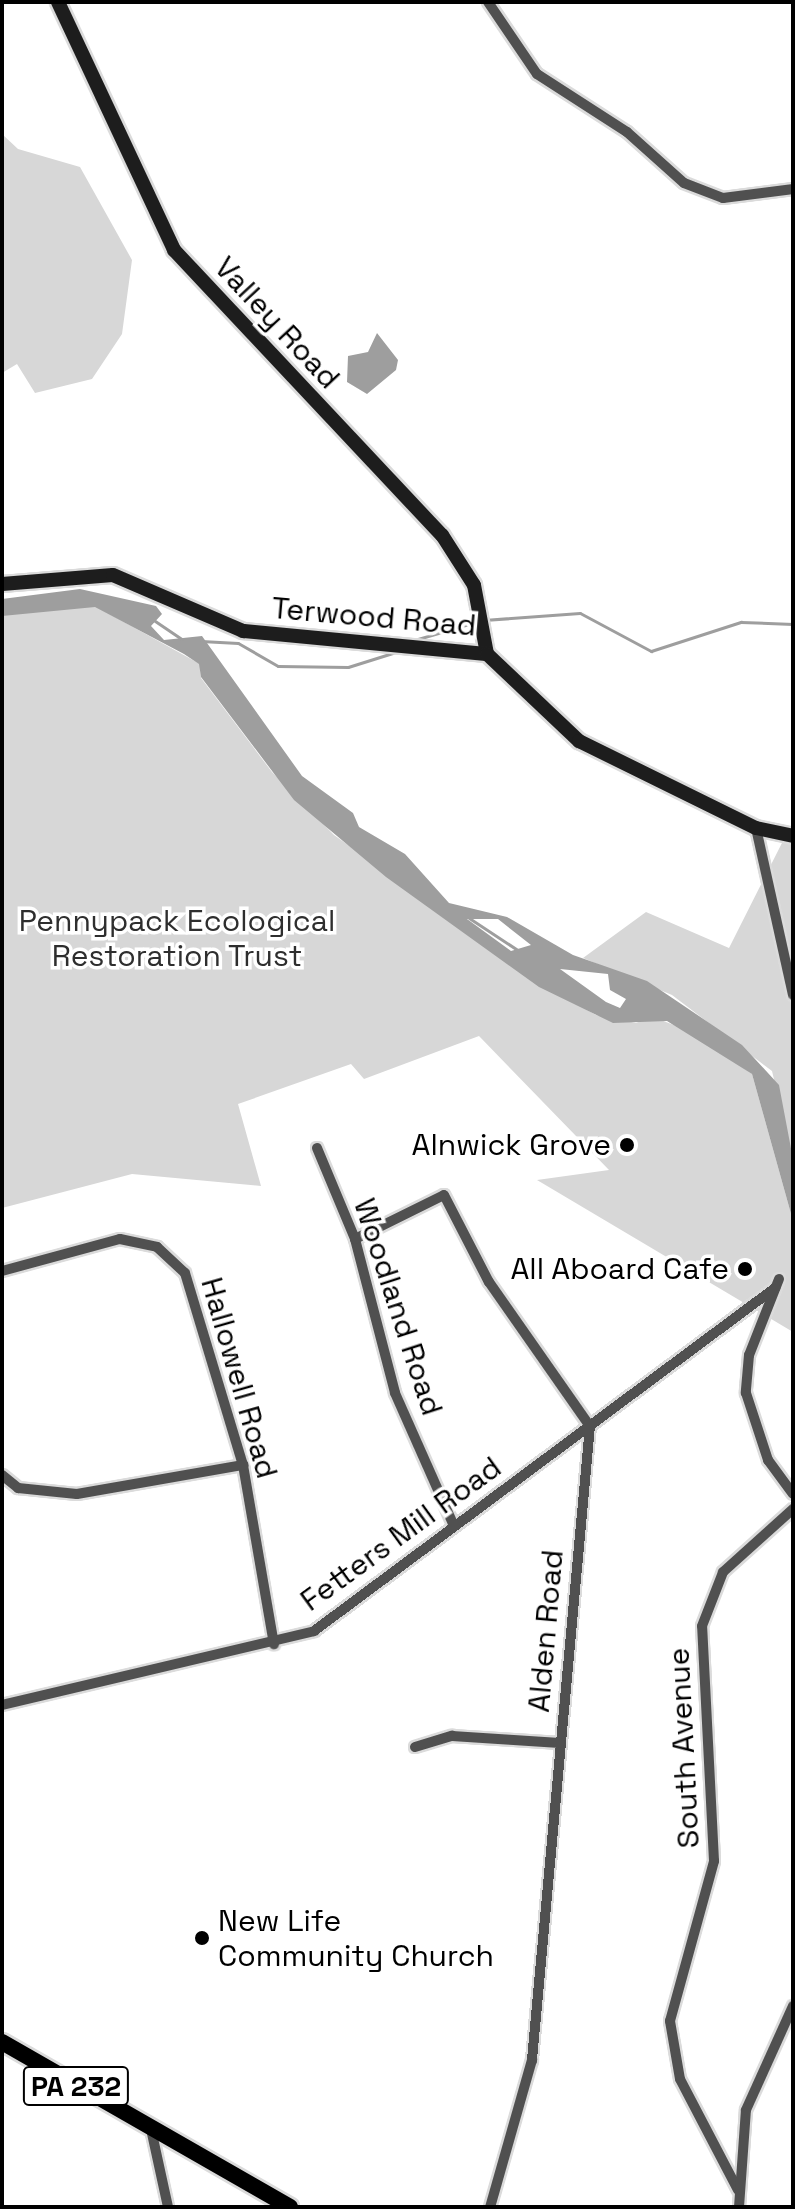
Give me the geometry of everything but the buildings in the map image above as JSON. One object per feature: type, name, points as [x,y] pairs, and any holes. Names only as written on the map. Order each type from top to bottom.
[{"type":"main road","name":"PA 232","points":[[2,2042],[290,2207]]},
{"type":"street","name":"Valley Road","points":[[58,2],[174,250],[442,535],[482,609],[487,627],[487,654]]},
{"type":"street","points":[[488,2],[537,74],[627,132],[684,183],[723,198],[793,189]]},
{"type":"street","name":"Terwood Road","points":[[2,584],[113,575],[230,628],[396,650],[487,654],[579,741],[756,828],[793,836]]},
{"type":"street","points":[[756,828],[793,995]]},
{"type":"street","name":"Woodland Road","points":[[317,1148],[355,1239],[395,1393],[453,1524]]},
{"type":"street","points":[[355,1239],[444,1195],[489,1282],[590,1426]]},
{"type":"street","name":"Hallowell Road","points":[[2,1271],[120,1239],[157,1247],[185,1273],[243,1465],[274,1644]]},
{"type":"street","name":"Fetters Mill Road","points":[[2,1705],[274,1644],[320,1628],[453,1524],[590,1426],[777,1283],[749,1355],[746,1393],[768,1460],[793,1494]]},
{"type":"street","name":"Alden Road","points":[[490,2207],[532,2060],[590,1426]]},
{"type":"street","points":[[2,1475],[18,1488],[77,1494],[243,1465]]},
{"type":"street","name":"South Avenue","points":[[738,2190],[680,2079],[670,2021],[714,1861],[702,1626],[723,1572],[793,1509]]},
{"type":"street","points":[[415,1747],[452,1736],[560,1743]]},
{"type":"street","points":[[739,2207],[746,2110],[793,2006]]},
{"type":"street","points":[[151,2129],[168,2207]]},
{"type":"green space","points":[[2,134],[18,149],[80,167],[132,260],[122,334],[92,379],[35,393],[17,364],[2,373]]},
{"type":"green space","name":"Pennypack Ecological Restoration Trust","points":[[95,606],[200,664],[201,678],[272,772],[334,835],[550,989],[596,1015],[636,1023],[653,1017],[692,1032],[752,1074],[793,1221],[793,1332],[537,1180],[609,1170],[479,1036],[364,1079],[351,1064],[238,1104],[261,1186],[132,1174],[2,1208],[2,610]]},
{"type":"green space","points":[[786,835],[793,836],[793,1159],[772,1071],[672,995],[583,958],[646,912],[729,948]]},
{"type":"shaded area","points":[[377,333],[398,360],[396,370],[367,394],[347,382],[348,356],[368,352]]},
{"type":"shaded area","points":[[80,589],[156,606],[162,614],[151,626],[164,640],[202,636],[302,776],[353,813],[359,827],[405,854],[449,903],[507,917],[573,955],[647,981],[742,1045],[779,1085],[793,1159],[793,1221],[752,1074],[667,1021],[613,1023],[539,987],[386,877],[294,800],[201,677],[199,664],[184,654],[95,607],[2,616],[2,599]],"holes":[[[467,919],[498,919],[531,945],[511,951]],[[560,969],[608,974],[610,990],[626,999],[620,1008],[606,1002]]]},
{"type":"waterway","points":[[484,620],[580,613],[651,651],[741,622],[793,624]]},
{"type":"waterway","points":[[155,621],[182,639]]},
{"type":"waterway","points":[[411,641],[476,622]]},
{"type":"waterway","points":[[201,641],[238,643],[278,666],[348,667],[396,652]]},
{"type":"waterway","points":[[469,918],[519,951]]},
{"type":"place","name":"Alnwick Grove","points":[[627,1145]]},
{"type":"place","name":"All Aboard Cafe","points":[[745,1269]]},
{"type":"place","name":"New Life Community Church","points":[[202,1938]]}]
